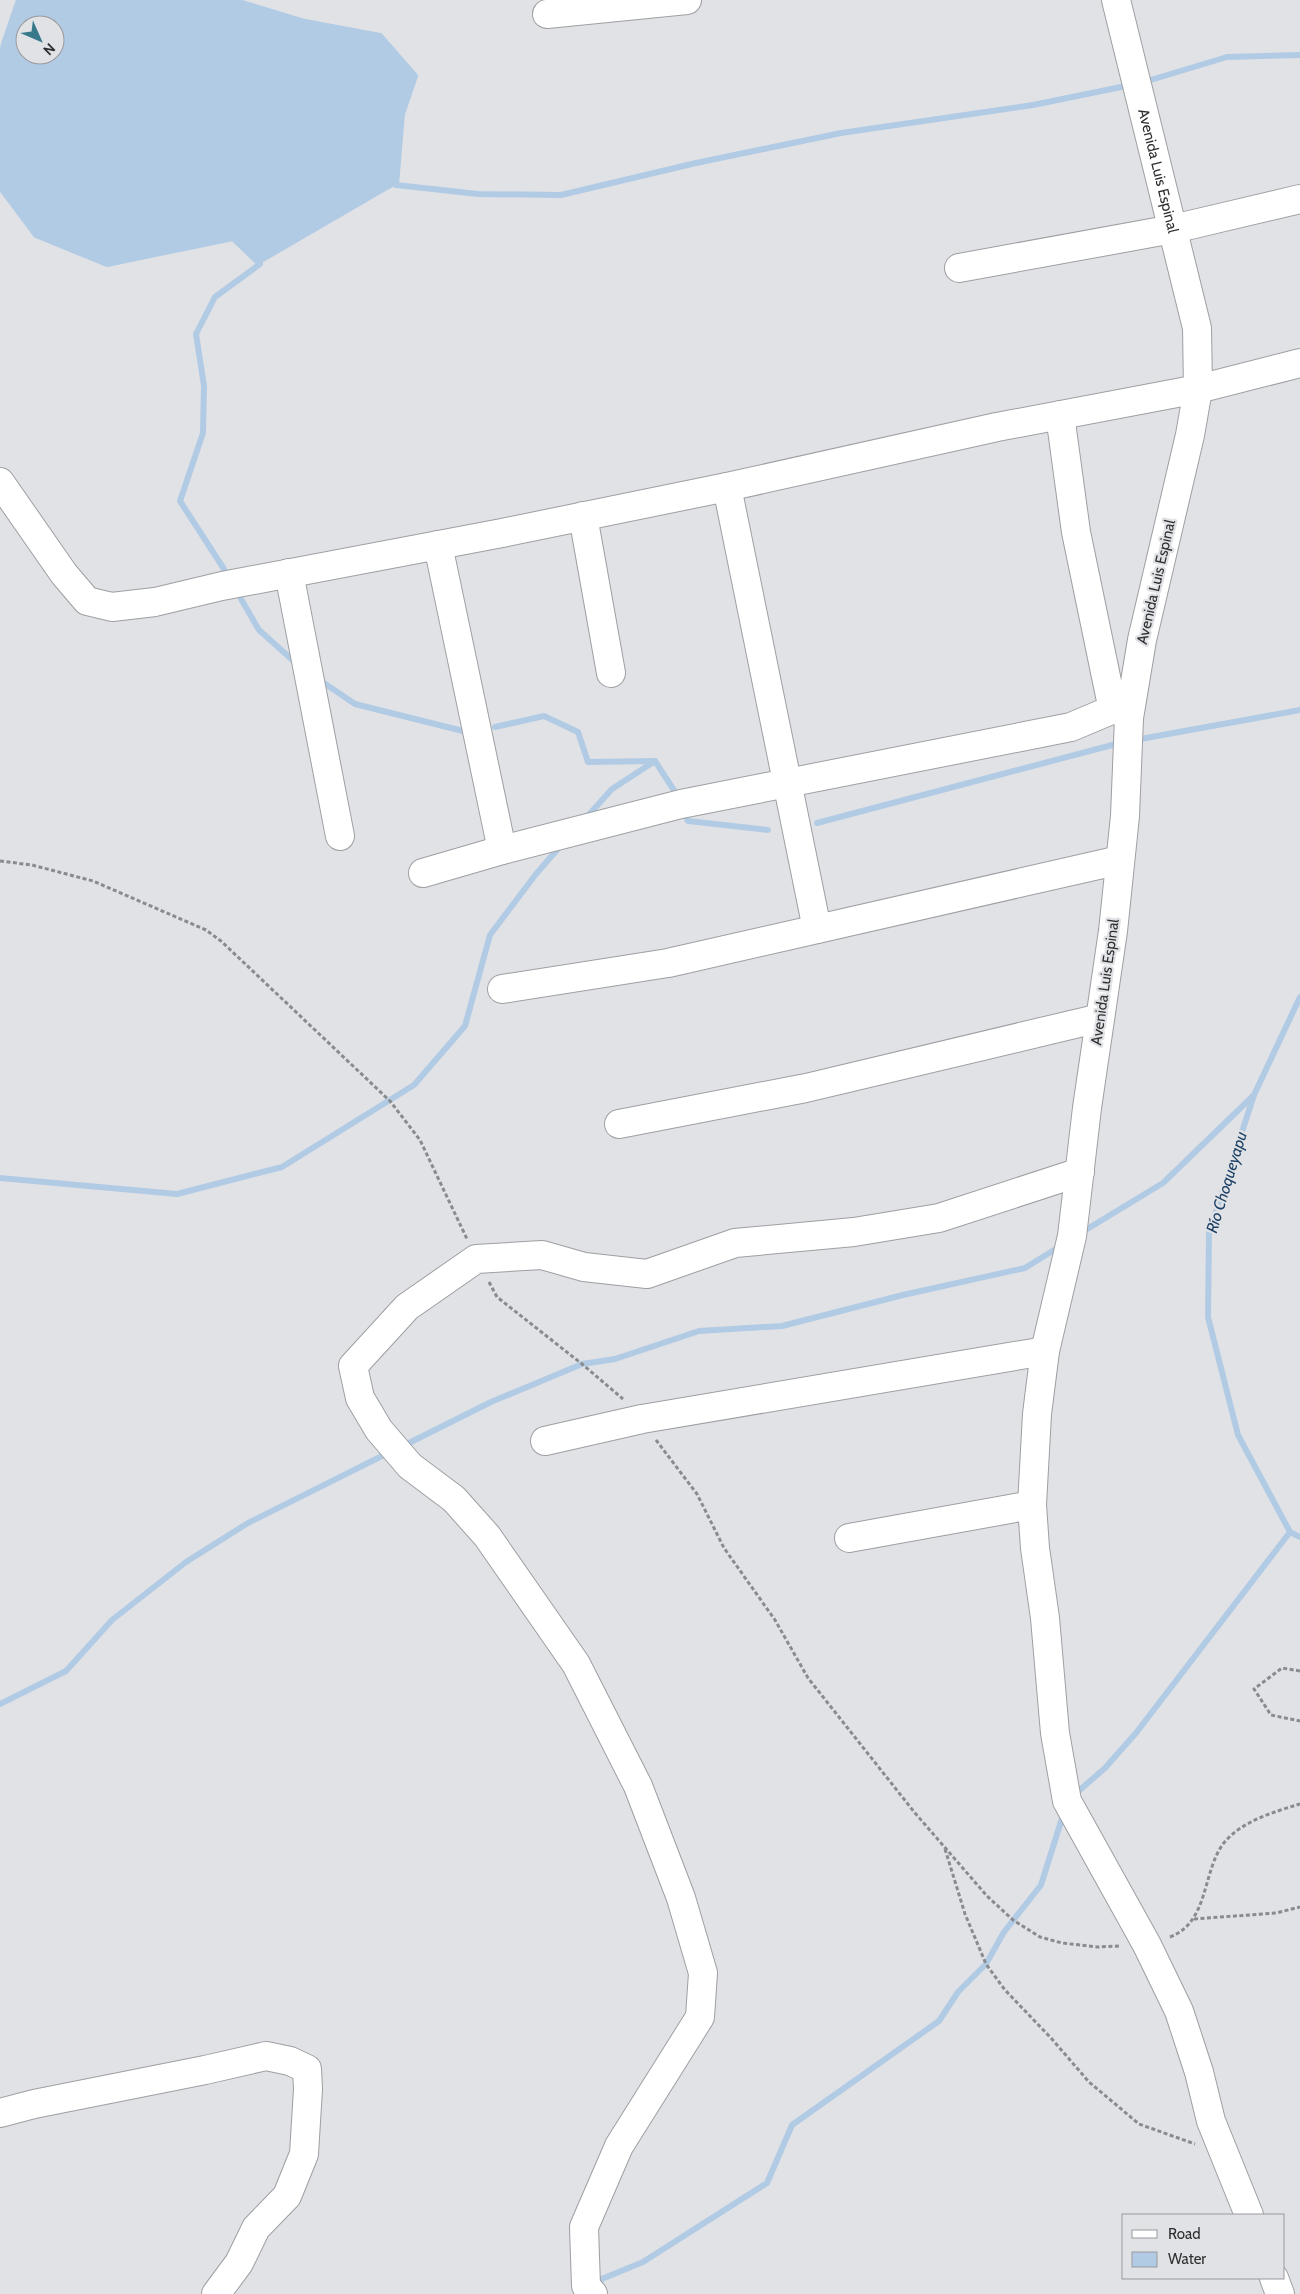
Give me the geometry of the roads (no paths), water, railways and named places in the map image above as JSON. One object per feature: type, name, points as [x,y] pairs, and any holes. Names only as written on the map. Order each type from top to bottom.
[{"type":"street","points":[[547,14],[687,0]]},
{"type":"street","name":"Avenida Luis Espinal","points":[[1116,0],[1197,328],[1198,389],[1190,435],[1123,713],[1125,816],[1120,860],[1072,1236],[1045,1351],[1037,1414],[1032,1504],[1045,1618],[1055,1733],[1067,1801],[1147,1945],[1179,2011],[1199,2072],[1211,2121],[1249,2214]]},
{"type":"street","points":[[959,268],[1173,229],[1300,199]]},
{"type":"street","points":[[0,482],[64,574],[87,601],[112,606],[156,602],[222,586],[583,516],[1060,415],[1198,389],[1300,363]]},
{"type":"street","points":[[423,873],[502,850],[681,804],[1070,726],[1123,713],[1110,696],[1076,532],[1060,415]]},
{"type":"street","points":[[726,487],[817,929]]},
{"type":"street","points":[[583,516],[612,673]]},
{"type":"street","points":[[438,545],[502,850]]},
{"type":"street","points":[[289,573],[340,836]]},
{"type":"street","points":[[502,989],[668,963],[1120,860]]},
{"type":"street","points":[[618,1124],[806,1088],[1100,1018]]},
{"type":"street","points":[[593,2294],[586,2286],[584,2227],[619,2146],[700,2018],[702,1973],[681,1898],[638,1786],[576,1664],[487,1536],[454,1499],[410,1466],[379,1430],[360,1398],[353,1366],[407,1307],[476,1259],[542,1255],[584,1266],[647,1274],[735,1243],[854,1232],[939,1218],[1080,1172]]},
{"type":"street","points":[[545,1441],[642,1419],[1045,1351]]},
{"type":"street","points":[[849,1538],[1032,1504]]},
{"type":"street","points":[[0,2113],[34,2104],[266,2056],[290,2061],[307,2069],[308,2097],[304,2154],[288,2196],[256,2228],[239,2263],[216,2294]]},
{"type":"street","points":[[1274,2279],[1280,2294]]},
{"type":"water","points":[[19,0],[232,0],[305,22],[380,36],[415,76],[402,114],[396,185],[260,264],[233,238],[107,264],[36,235],[1,188],[0,64],[4,44]]},
{"type":"waterway","points":[[0,64],[4,44],[19,0]]},
{"type":"waterway","points":[[232,0],[305,22],[380,36],[415,76],[402,114],[396,185],[478,194],[561,195],[696,163],[841,133],[1033,105],[1131,85]]},
{"type":"waterway","points":[[1144,82],[1227,57],[1300,55]]},
{"type":"waterway","points":[[0,183],[1,188],[36,235],[107,264],[233,238],[260,264],[215,297],[196,334],[204,386],[203,433],[180,501],[224,569]]},
{"type":"waterway","points":[[241,599],[259,630],[297,664]]},
{"type":"waterway","points":[[324,683],[355,704],[471,733]]},
{"type":"waterway","points":[[1135,740],[1300,710]]},
{"type":"waterway","points":[[495,727],[544,716],[578,732],[588,762],[655,761],[679,798]]},
{"type":"waterway","points":[[817,823],[1120,743]]},
{"type":"waterway","points":[[585,819],[612,789],[655,761]]},
{"type":"waterway","points":[[683,810],[688,821],[768,830]]},
{"type":"waterway","points":[[0,1178],[177,1194],[282,1167],[414,1085],[465,1026],[490,935],[536,874],[563,843]]},
{"type":"waterway","name":"Río Choqueyapu","points":[[1300,997],[1254,1095],[1209,1233],[1208,1317],[1238,1435],[1290,1532],[1300,1537]]},
{"type":"waterway","points":[[1079,1234],[1163,1183],[1254,1095]]},
{"type":"waterway","points":[[401,1447],[491,1402],[582,1364],[615,1359],[699,1331],[782,1326],[903,1295],[1025,1268],[1062,1245]]},
{"type":"waterway","points":[[0,1704],[66,1671],[112,1620],[186,1562],[248,1523],[390,1452]]},
{"type":"waterway","points":[[1074,1795],[1105,1768],[1136,1733],[1290,1532]]},
{"type":"waterway","points":[[592,2283],[643,2262],[767,2183],[792,2125],[939,2021],[958,1992],[986,1964],[1004,1932],[1041,1885],[1064,1812]]}]
